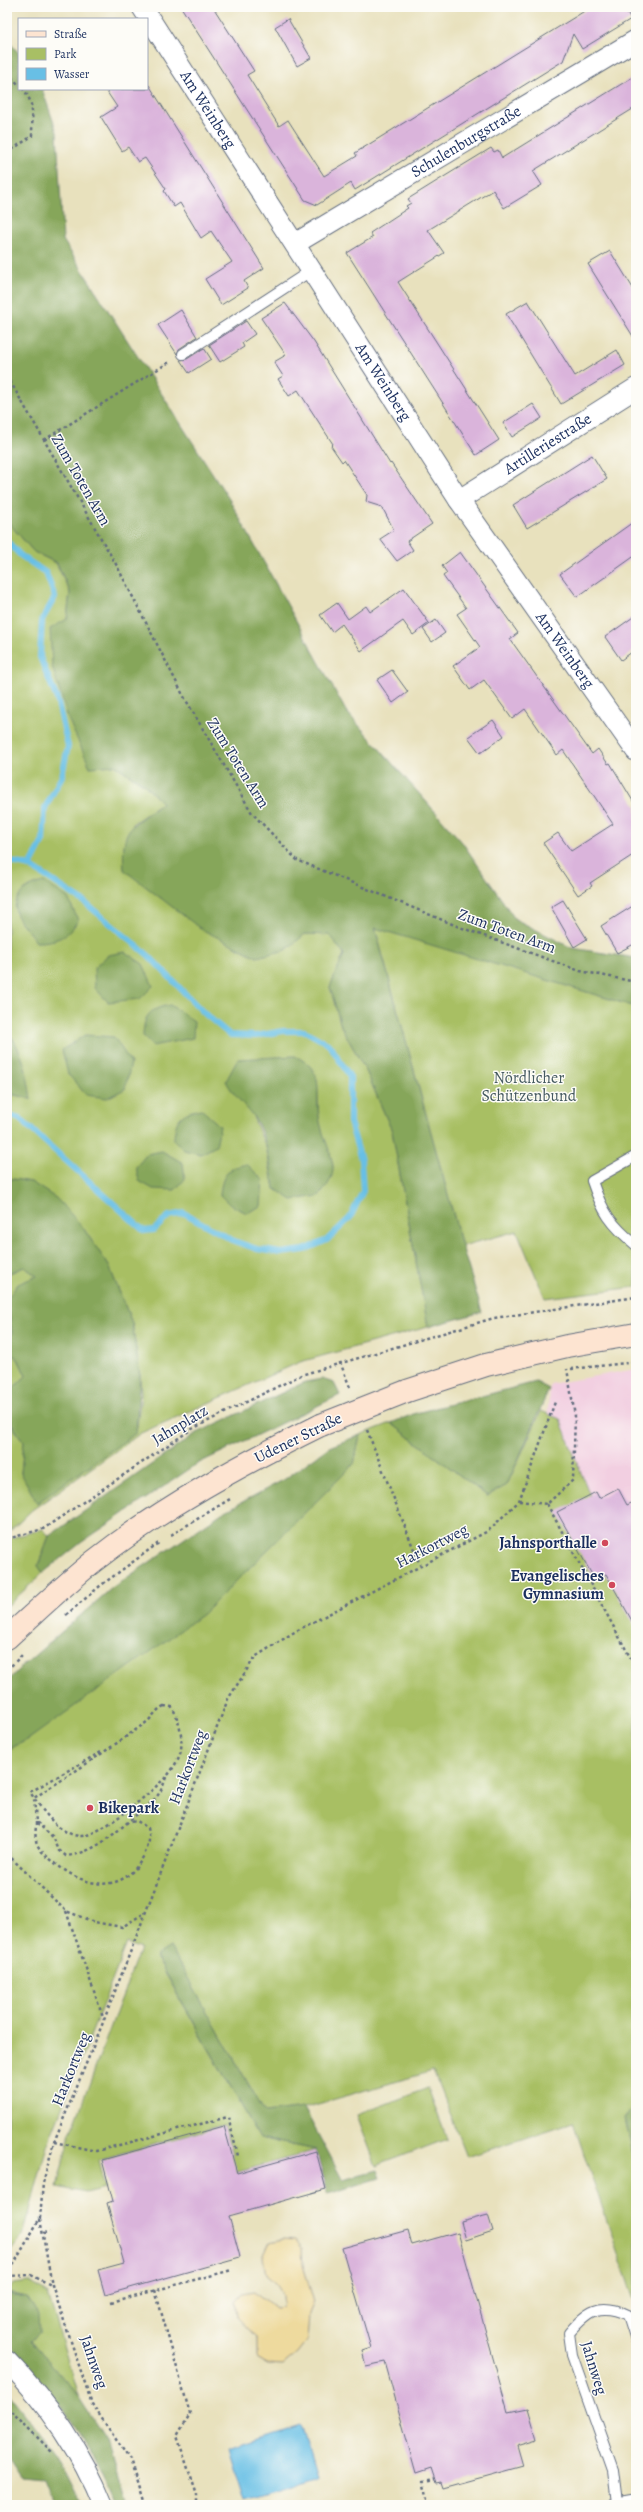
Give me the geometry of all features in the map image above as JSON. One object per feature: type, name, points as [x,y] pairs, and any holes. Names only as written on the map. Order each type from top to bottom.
[{"type":"main road","name":"Udener Straße","points":[[7,1638],[94,1561],[149,1523],[208,1485],[321,1425],[407,1390],[486,1365],[567,1346],[636,1334]]},
{"type":"street","name":"Am Weinberg","points":[[142,7],[296,243],[459,500],[636,751]]},
{"type":"street","name":"Schulenburgstraße","points":[[296,243],[636,40]]},
{"type":"street","name":"Artilleriestraße","points":[[459,500],[636,388]]},
{"type":"street","points":[[7,2361],[35,2390],[74,2443],[103,2505]]},
{"type":"lane","points":[[183,354],[312,270]]},
{"type":"lane","points":[[636,1156],[592,1181],[597,1196],[615,1228],[636,1245]]},
{"type":"lane","name":"Jahnweg","points":[[636,2340],[628,2315],[615,2309],[596,2309],[581,2319],[569,2333],[572,2355],[613,2471],[612,2504],[636,2500]]},
{"type":"path","points":[[7,74],[18,85]]},
{"type":"path","points":[[7,153],[32,136],[32,108],[29,95],[23,90]]},
{"type":"path","points":[[44,440],[183,354]]},
{"type":"path","name":"Zum Toten Arm","points":[[7,376],[117,566],[183,695],[252,813],[297,860],[457,926],[580,971],[636,982]]},
{"type":"path","name":"Jahnplatz","points":[[7,1539],[43,1529],[192,1428],[301,1375],[340,1362],[494,1318],[636,1298]]},
{"type":"path","points":[[340,1362],[352,1391]]},
{"type":"path","points":[[519,1501],[547,1504],[573,1480],[575,1416],[567,1369],[636,1362]]},
{"type":"path","name":"Harkortweg","points":[[7,2276],[40,2218],[43,2184],[54,2142],[104,2020],[228,1699],[255,1657],[296,1631],[420,1565],[488,1531],[519,1501],[556,1402]]},
{"type":"path","points":[[366,1427],[420,1565]]},
{"type":"path","points":[[169,1536],[233,1497]]},
{"type":"path","points":[[547,1504],[636,1668]]},
{"type":"path","points":[[65,1617],[100,1586],[163,1540]]},
{"type":"path","points":[[7,1670],[24,1653]]},
{"type":"path","points":[[36,1822],[53,1837],[59,1850],[66,1856],[75,1855],[106,1842],[152,1804],[163,1788],[166,1777],[180,1753],[181,1739],[176,1713],[172,1707],[159,1708],[146,1723],[105,1750],[30,1792],[49,1819],[64,1830],[78,1836],[89,1836],[107,1826],[166,1777]]},
{"type":"path","points":[[34,1798],[89,1763],[105,1750]]},
{"type":"path","points":[[34,1798],[37,1842],[44,1853],[63,1869],[82,1880],[108,1884],[122,1880],[131,1873],[140,1862],[148,1846],[150,1836],[148,1828],[137,1821],[130,1822]]},
{"type":"path","points":[[7,1854],[66,1911],[94,1922],[122,1927],[144,1914]]},
{"type":"path","points":[[66,1911],[104,2020]]},
{"type":"path","points":[[54,2142],[96,2151],[228,2117],[238,2156]]},
{"type":"path","name":"Jahnweg","points":[[40,2218],[44,2233],[44,2249],[52,2285],[92,2404],[130,2460],[144,2505]]},
{"type":"path","points":[[44,2233],[50,2232]]},
{"type":"path","points":[[111,2302],[232,2270]]},
{"type":"path","points":[[7,2276],[32,2275],[52,2285]]},
{"type":"path","points":[[155,2290],[190,2414],[177,2436],[197,2495],[197,2505]]},
{"type":"path","points":[[7,2407],[58,2457]]},
{"type":"path","points":[[430,2505],[423,2481],[435,2478]]},
{"type":"shaded area","name":"Evangelisches Gymnasium","points":[[636,1369],[636,1670],[540,1500],[550,1384]]},
{"type":"green space","points":[[7,40],[18,52],[18,90],[42,90],[57,132],[63,240],[229,499],[346,711],[462,842],[515,919],[572,948],[636,958],[636,1007],[375,928],[462,1246],[482,1312],[428,1327],[392,1131],[367,1073],[341,1026],[330,987],[344,954],[329,935],[305,934],[286,950],[257,957],[201,929],[124,870],[123,855],[126,836],[135,823],[162,803],[145,785],[115,765],[90,767],[69,721],[52,666],[50,629],[67,619],[70,592],[57,563],[34,552],[7,521]]},
{"type":"green space","points":[[7,521],[34,552],[56,563],[70,592],[67,619],[115,765],[145,785],[162,803],[132,824],[286,950],[305,934],[329,934],[344,954],[330,987],[341,1026],[367,1073],[392,1131],[428,1327],[300,1362],[141,1433],[32,1510],[7,1534],[7,1411],[9,1422],[24,1442],[21,1473],[136,1433],[141,1395],[140,1376],[132,1323],[109,1266],[81,1225],[31,1182],[7,1178],[7,1093],[31,1099],[14,1040],[7,1031]],"holes":[[[317,1079],[319,1121],[333,1167],[274,1188],[266,1147],[253,1117]]]},
{"type":"green space","points":[[44,882],[68,898],[78,920],[70,931],[60,938],[36,942],[22,924],[16,913],[15,907],[19,896],[27,888]]},
{"type":"green space","name":"Nördlicher Schützenbund","points":[[375,927],[636,1007],[636,1287],[545,1298],[517,1231],[462,1246]]},
{"type":"green space","points":[[125,952],[143,964],[153,986],[140,999],[108,1002],[95,988],[94,968],[108,955]]},
{"type":"green space","points":[[170,1005],[194,1021],[193,1038],[152,1046],[143,1036],[146,1018],[152,1011]]},
{"type":"green space","points":[[7,1031],[13,1039],[24,1063],[31,1099],[7,1093]]},
{"type":"green space","points":[[85,1035],[114,1037],[131,1063],[125,1089],[107,1098],[86,1095],[68,1074],[62,1050]]},
{"type":"green space","points":[[295,1056],[306,1062],[316,1076],[318,1084],[318,1111],[323,1133],[331,1155],[333,1170],[329,1182],[319,1196],[292,1200],[274,1188],[262,1132],[253,1116],[235,1095],[226,1081],[238,1059]]},
{"type":"green space","points":[[201,1109],[220,1126],[216,1146],[201,1154],[184,1150],[174,1140],[177,1122],[180,1118],[183,1115]]},
{"type":"green space","points":[[162,1151],[183,1163],[185,1179],[175,1190],[153,1189],[139,1181],[136,1167],[147,1154]]},
{"type":"green space","points":[[247,1164],[263,1180],[261,1206],[247,1213],[230,1205],[220,1195],[224,1177],[230,1170]]},
{"type":"green space","points":[[7,1178],[31,1182],[56,1198],[81,1225],[109,1266],[132,1323],[140,1376],[136,1433],[37,1503],[21,1473],[24,1442],[12,1425],[8,1409],[7,1394],[26,1376],[18,1359],[7,1350],[7,1343],[12,1333],[7,1299],[18,1284],[37,1276],[24,1267],[7,1274]]},
{"type":"green space","points":[[24,1267],[38,1276],[8,1299],[12,1333],[7,1343],[7,1274]]},
{"type":"green space","points":[[7,1351],[18,1359],[26,1376],[7,1394]]},
{"type":"green space","points":[[322,1379],[334,1383],[340,1395],[197,1464],[82,1542],[43,1573],[38,1566],[49,1536],[195,1434],[305,1382]]},
{"type":"green space","points":[[536,1382],[549,1389],[507,1485],[487,1496],[391,1423],[416,1413]]},
{"type":"green space","points":[[541,1411],[560,1419],[636,1613],[636,2104],[624,2118],[636,2173],[636,2306],[573,2122],[467,2157],[433,2071],[304,2108],[265,2113],[170,1947],[156,1957],[260,2138],[316,2150],[235,2173],[229,2154],[233,2153],[224,2125],[98,2160],[105,2188],[85,2193],[57,2187],[69,2138],[140,1949],[127,1943],[47,2146],[23,2236],[10,2252],[7,2253],[7,1750],[29,1739],[354,1464],[360,1435],[391,1423],[487,1496],[507,1485]]},
{"type":"green space","points":[[360,1435],[354,1464],[203,1614],[29,1739],[7,1750],[7,1682],[18,1670],[113,1587],[222,1513],[285,1479],[329,1447]]},
{"type":"green space","points":[[43,1529],[49,1536],[38,1565],[43,1573],[7,1606],[7,1539]]},
{"type":"green space","points":[[170,1947],[265,2113],[304,2108],[342,2179],[377,2170],[380,2178],[328,2194],[316,2150],[260,2138],[156,1956]]},
{"type":"green space","points":[[428,2088],[447,2139],[376,2166],[357,2115]]},
{"type":"green space","points":[[636,2104],[636,2173],[624,2118]]},
{"type":"green space","points":[[28,2282],[48,2293],[78,2396],[31,2340],[27,2297],[8,2293],[14,2284]]},
{"type":"green space","points":[[7,2294],[27,2297],[39,2316],[40,2332],[31,2340],[78,2396],[108,2443],[127,2505],[115,2505],[95,2460],[70,2418],[40,2380],[7,2343]]},
{"type":"green space","points":[[7,2391],[56,2455],[81,2505],[54,2505],[44,2480],[21,2478],[7,2457]]},
{"type":"sand","points":[[283,2239],[295,2240],[302,2249],[303,2265],[314,2302],[309,2314],[307,2340],[297,2353],[283,2365],[267,2364],[257,2358],[257,2338],[237,2317],[235,2301],[242,2293],[255,2291],[275,2308],[282,2307],[281,2292],[277,2285],[266,2275],[263,2257],[270,2242]]},
{"type":"water","points":[[300,2425],[316,2477],[244,2499],[228,2448]]},
{"type":"building","points":[[181,7],[213,7],[254,71],[247,75],[279,126],[288,120],[324,176],[357,156],[355,153],[591,7],[624,7],[631,19],[582,49],[573,34],[563,61],[355,190],[351,183],[317,205],[305,200]]},
{"type":"building","points":[[288,19],[311,58],[297,66],[275,27]]},
{"type":"building","points":[[636,75],[636,107],[533,171],[542,185],[504,208],[493,190],[428,230],[444,253],[398,282],[499,440],[476,455],[347,253],[373,237],[370,233],[408,208],[406,206],[411,203],[408,199],[437,181],[491,148],[494,152],[498,150],[502,158]]},
{"type":"building","points":[[149,85],[264,268],[244,281],[248,288],[221,305],[205,279],[232,262],[211,231],[201,238],[180,203],[174,207],[164,191],[166,189],[145,158],[138,162],[128,147],[122,151],[101,117],[117,107],[106,90],[148,90]]},
{"type":"building","points":[[610,251],[636,293],[636,341],[588,264]]},
{"type":"building","points":[[528,301],[575,376],[617,350],[625,365],[561,404],[506,314]]},
{"type":"building","points":[[285,303],[314,342],[390,464],[391,463],[432,524],[407,541],[413,550],[397,561],[380,539],[394,530],[382,507],[366,502],[367,495],[344,460],[342,462],[331,446],[333,444],[298,390],[289,396],[278,379],[283,376],[274,362],[286,355],[261,318]]},
{"type":"building","points":[[181,310],[197,337],[179,349],[177,354],[158,325]]},
{"type":"building","points":[[246,321],[255,334],[242,343],[244,347],[220,362],[209,345]]},
{"type":"building","points":[[204,348],[211,359],[189,373],[180,360],[187,359]]},
{"type":"building","points":[[533,404],[542,418],[512,437],[503,423]]},
{"type":"building","points":[[592,455],[607,479],[527,528],[513,505]]},
{"type":"building","points":[[636,520],[636,555],[577,597],[560,574]]},
{"type":"building","points":[[460,552],[518,633],[510,639],[592,754],[598,749],[608,764],[610,763],[636,806],[636,853],[590,883],[592,886],[578,895],[543,843],[558,833],[571,851],[613,824],[563,750],[557,755],[525,709],[512,719],[484,680],[470,690],[453,666],[480,647],[457,614],[466,608],[443,576],[447,573],[442,566]]},
{"type":"building","points":[[404,588],[429,623],[413,635],[403,621],[361,651],[342,624],[332,632],[320,615],[337,603],[348,619],[366,606],[370,612]]},
{"type":"building","points":[[636,615],[636,649],[621,660],[605,637]]},
{"type":"building","points":[[436,620],[445,633],[432,642],[423,629]]},
{"type":"building","points":[[392,670],[408,692],[393,703],[377,680]]},
{"type":"building","points":[[493,720],[504,736],[480,753],[468,737]]},
{"type":"building","points":[[563,900],[587,939],[574,947],[551,907]]},
{"type":"building","points":[[636,904],[636,943],[617,953],[601,926]]},
{"type":"building","name":"Jahnsporthalle","points":[[618,1488],[627,1505],[636,1501],[636,1628],[606,1574],[595,1580],[557,1512],[596,1492],[599,1498]]},
{"type":"building","points":[[224,2126],[237,2173],[316,2151],[326,2189],[229,2216],[240,2257],[105,2295],[98,2270],[124,2263],[107,2203],[113,2201],[102,2160]]},
{"type":"building","points":[[488,2215],[493,2231],[466,2240],[461,2222]]},
{"type":"building","points":[[408,2230],[412,2245],[458,2232],[508,2412],[528,2408],[537,2439],[517,2445],[523,2466],[443,2488],[441,2482],[436,2483],[431,2468],[416,2473],[385,2362],[366,2366],[362,2351],[371,2348],[342,2248]]},
{"type":"waterway","points":[[7,541],[20,555],[46,573],[55,597],[42,620],[40,657],[57,699],[68,746],[62,776],[45,808],[43,841],[30,866]]},
{"type":"waterway","points":[[7,861],[30,866],[83,901],[148,955],[205,1014],[230,1035],[256,1036],[283,1031],[305,1031],[330,1045],[350,1077],[350,1122],[361,1160],[363,1191],[350,1218],[327,1240],[304,1250],[281,1253],[257,1249],[234,1241],[184,1213],[169,1216],[154,1230],[144,1231],[20,1119],[7,1115]]},
{"type":"place","name":"Jahnsporthalle","points":[[605,1543]]},
{"type":"place","name":"Evangelisches Gymnasium","points":[[612,1585]]},
{"type":"place","name":"Bikepark","points":[[90,1808]]}]
